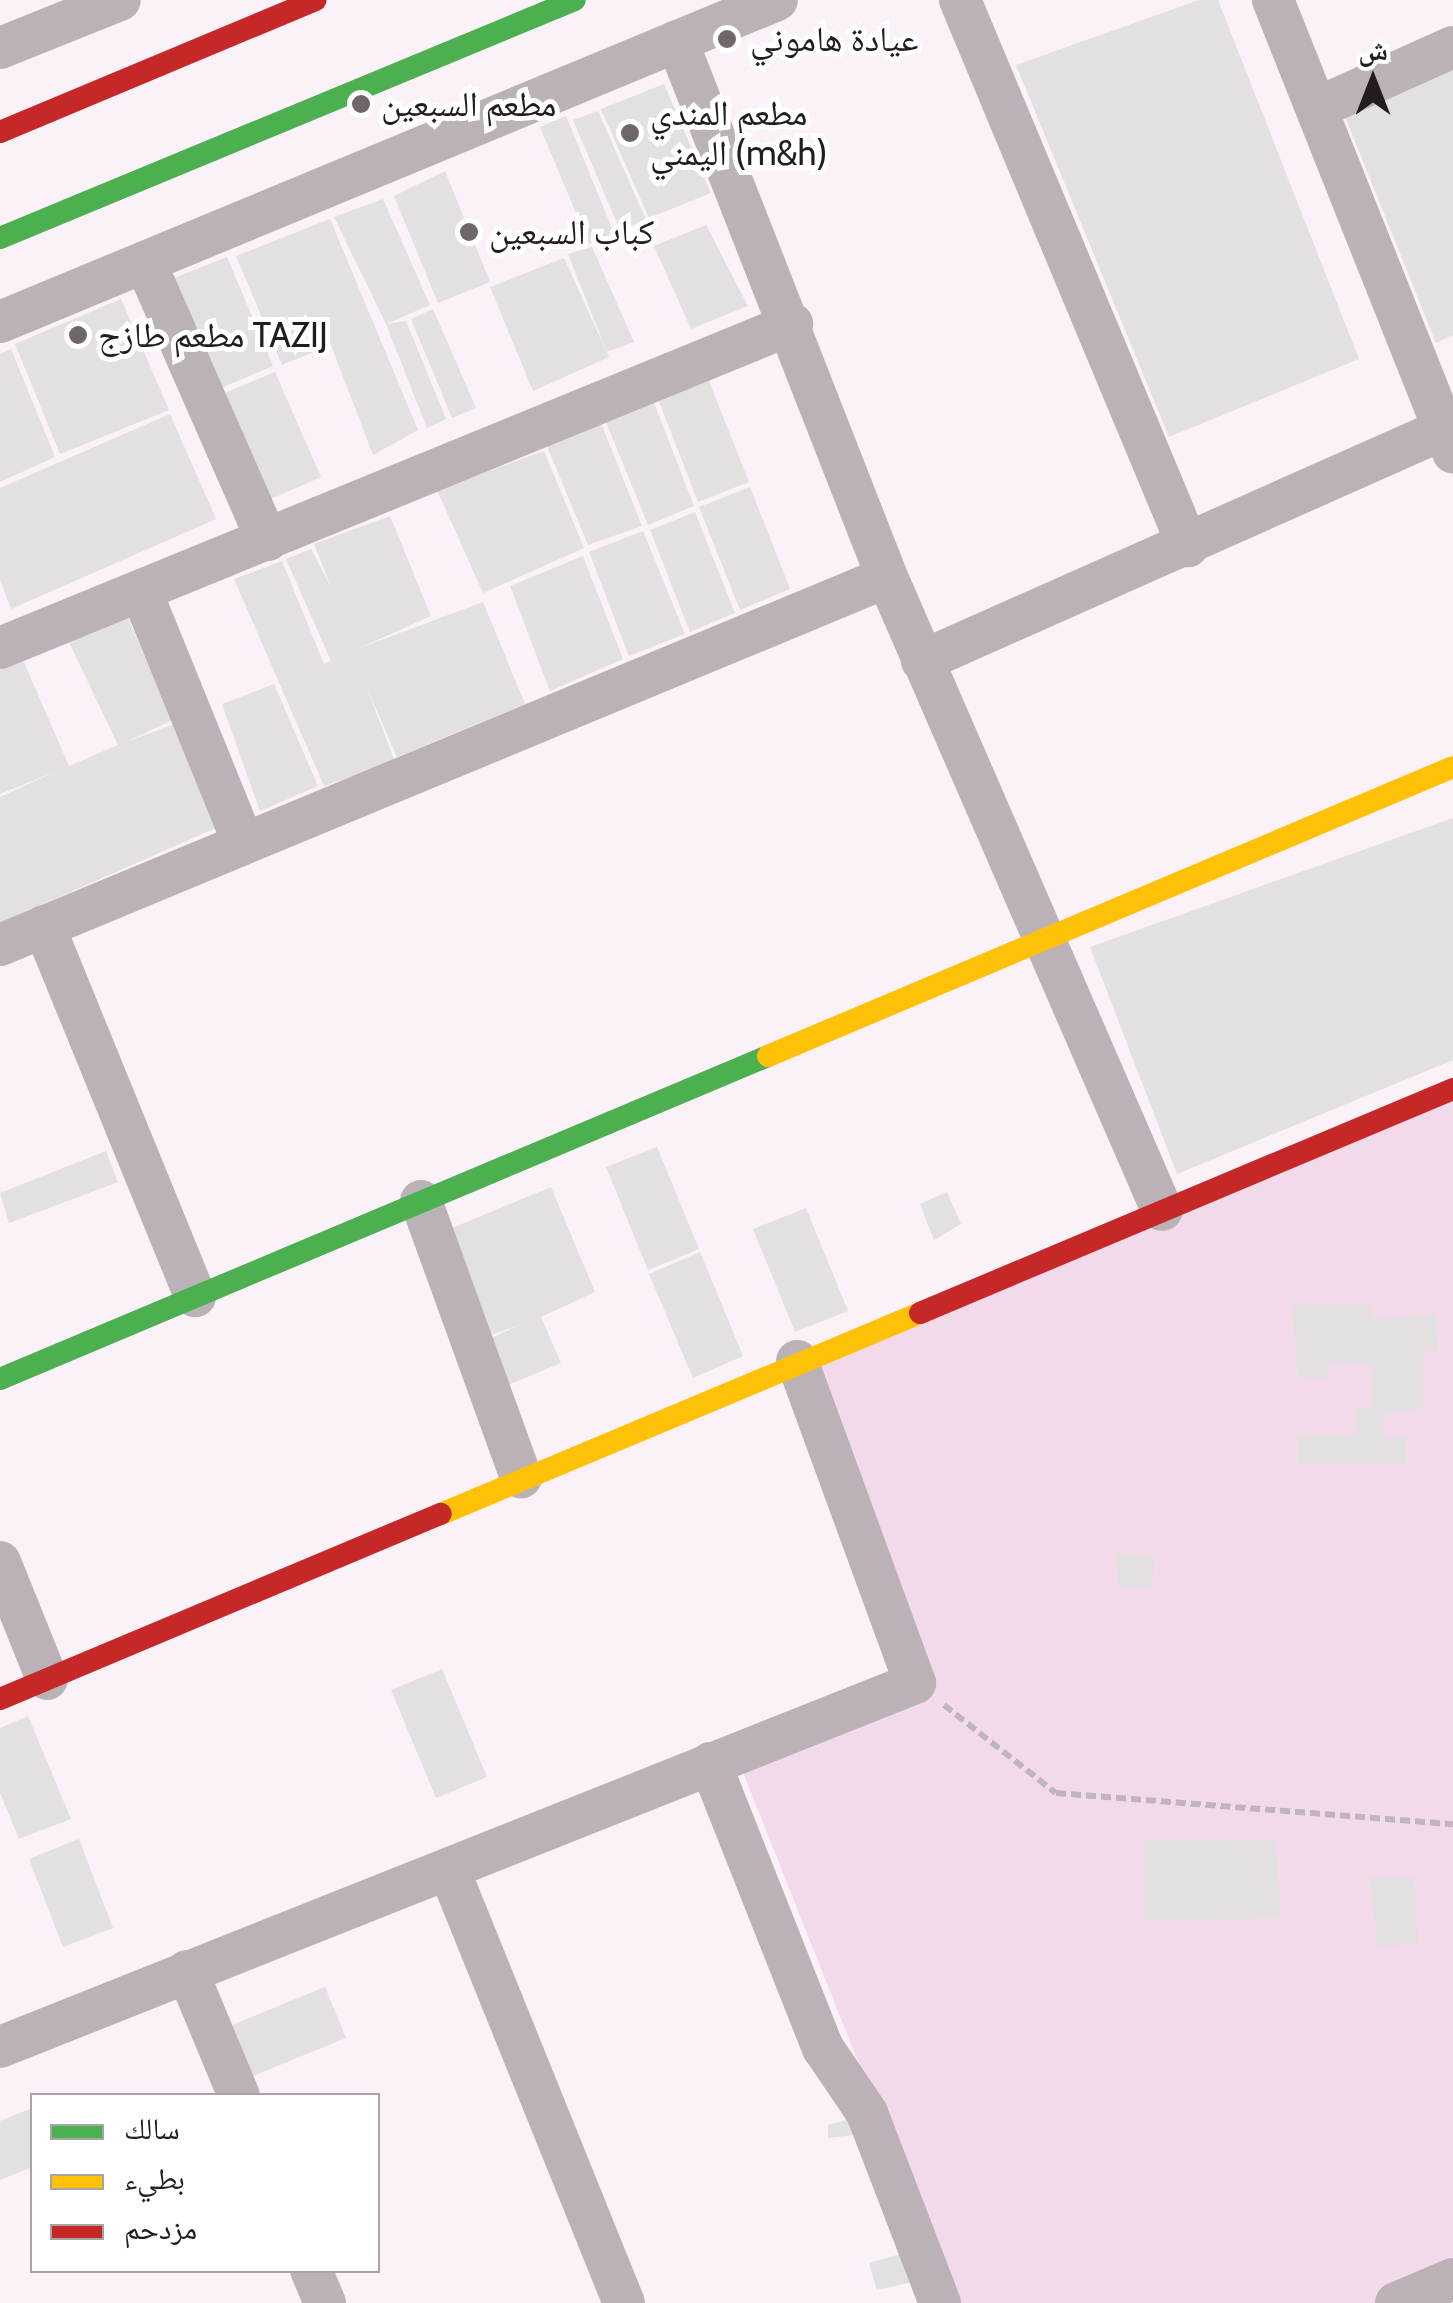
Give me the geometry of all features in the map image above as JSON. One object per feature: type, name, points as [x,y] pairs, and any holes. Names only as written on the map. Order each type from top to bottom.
[{"type":"street","points":[[0,48],[120,0]]},
{"type":"street","points":[[0,132],[315,0]]},
{"type":"street","points":[[0,238],[574,0]]},
{"type":"street","points":[[0,322],[777,0]]},
{"type":"street","points":[[960,0],[1188,546]]},
{"type":"street","points":[[922,661],[1188,546],[1449,440],[1438,373],[1317,108],[1273,0]]},
{"type":"street","points":[[677,40],[792,324],[887,577],[1041,942],[1162,1210]]},
{"type":"street","points":[[1317,108],[1453,47]]},
{"type":"street","points":[[146,262],[267,540]]},
{"type":"street","points":[[0,648],[792,324]]},
{"type":"street","points":[[0,944],[887,577]]},
{"type":"street","points":[[141,590],[243,842]]},
{"type":"street","points":[[0,1379],[1453,767]]},
{"type":"street","points":[[44,926],[195,1296]]},
{"type":"street","points":[[0,1699],[796,1362],[1453,1090]]},
{"type":"street","points":[[421,1201],[522,1478]]},
{"type":"street","points":[[0,2047],[915,1683],[796,1362]]},
{"type":"street","points":[[0,1562],[47,1679]]},
{"type":"street","points":[[710,1763],[823,2048],[868,2113],[940,2303]]},
{"type":"street","points":[[449,1870],[624,2303]]},
{"type":"street","points":[[187,1971],[238,2093]]},
{"type":"street","points":[[312,2273],[325,2303]]},
{"type":"street","points":[[1396,2303],[1453,2279]]},
{"type":"path","points":[[915,1683],[1056,1794],[1453,1824]]},
{"type":"shaded area","points":[[1453,1089],[1453,2280],[1404,2303],[954,2303],[736,1755],[915,1683],[797,1361]]},
{"type":"building","points":[[1199,0],[1218,0],[1359,359],[1169,437],[1016,65]]},
{"type":"building","points":[[1453,53],[1453,335],[1436,343],[1338,99]]},
{"type":"building","points":[[664,84],[711,193],[649,218],[601,109]]},
{"type":"building","points":[[598,111],[646,220],[620,230],[573,120]]},
{"type":"building","points":[[566,116],[614,233],[589,244],[540,127]]},
{"type":"building","points":[[445,171],[490,282],[438,303],[394,196]]},
{"type":"building","points":[[383,199],[430,305],[386,324],[334,217]]},
{"type":"building","points":[[330,219],[418,430],[373,455],[331,345],[282,365],[236,256]]},
{"type":"building","points":[[706,225],[748,306],[691,329],[654,246]]},
{"type":"building","points":[[592,247],[634,342],[607,352],[568,254]]},
{"type":"building","points":[[227,257],[273,366],[221,388],[172,279]]},
{"type":"building","points":[[564,258],[609,357],[533,391],[490,287]]},
{"type":"building","points":[[121,299],[169,410],[60,454],[15,344]]},
{"type":"building","points":[[433,309],[476,408],[452,418],[411,319]]},
{"type":"building","points":[[406,321],[446,419],[427,428],[386,324]]},
{"type":"building","points":[[11,349],[55,457],[0,482],[0,354]]},
{"type":"building","points":[[275,372],[321,477],[264,502],[222,394]]},
{"type":"building","points":[[708,379],[749,482],[698,502],[658,399]]},
{"type":"building","points":[[654,403],[694,506],[648,525],[606,422]]},
{"type":"building","points":[[170,414],[216,519],[11,609],[0,579],[0,488]]},
{"type":"building","points":[[601,423],[642,526],[588,545],[547,446]]},
{"type":"building","points":[[544,451],[584,548],[483,593],[437,490]]},
{"type":"building","points":[[750,487],[790,589],[740,610],[699,507]]},
{"type":"building","points":[[695,512],[735,613],[690,632],[650,530]]},
{"type":"building","points":[[390,516],[431,616],[357,649],[483,602],[525,704],[397,757],[366,686],[395,762],[324,786],[234,579],[282,561],[324,664],[331,661],[286,559],[311,549],[331,587],[314,544]]},
{"type":"building","points":[[643,531],[685,634],[629,656],[589,552]]},
{"type":"building","points":[[583,556],[623,659],[550,691],[510,586]]},
{"type":"building","points":[[126,613],[172,720],[124,743],[174,724],[216,828],[0,923],[0,797],[57,771],[0,794],[0,670],[23,660],[69,766],[118,745],[68,640]]},
{"type":"building","points":[[274,684],[318,786],[260,811],[222,704]]},
{"type":"building","points":[[1453,818],[1453,1060],[1177,1174],[1090,947]]},
{"type":"building","points":[[657,1147],[699,1249],[648,1270],[606,1167]]},
{"type":"building","points":[[106,1151],[118,1182],[9,1223],[0,1193]]},
{"type":"building","points":[[551,1187],[595,1292],[541,1317],[561,1363],[508,1385],[489,1339],[522,1324],[488,1336],[445,1231]]},
{"type":"building","points":[[947,1192],[961,1224],[934,1240],[920,1204]]},
{"type":"building","points":[[806,1208],[848,1311],[795,1332],[753,1229]]},
{"type":"building","points":[[700,1252],[743,1356],[693,1378],[649,1274]]},
{"type":"building","points":[[1292,1303],[1369,1305],[1374,1318],[1436,1315],[1438,1351],[1423,1351],[1423,1409],[1383,1414],[1384,1438],[1406,1436],[1406,1465],[1298,1464],[1298,1435],[1355,1435],[1355,1409],[1371,1405],[1371,1365],[1330,1362],[1328,1379],[1298,1378]]},
{"type":"building","points":[[1116,1554],[1154,1556],[1152,1588],[1119,1587]]},
{"type":"building","points":[[442,1669],[487,1777],[436,1798],[391,1690]]},
{"type":"building","points":[[28,1716],[71,1819],[19,1839],[0,1793],[0,1728]]},
{"type":"building","points":[[79,1839],[113,1928],[63,1947],[29,1859]]},
{"type":"building","points":[[1145,1839],[1276,1841],[1281,1918],[1145,1921]]},
{"type":"building","points":[[1369,1877],[1414,1877],[1418,1944],[1378,1947]]},
{"type":"building","points":[[325,1987],[346,2038],[253,2076],[232,2025]]},
{"type":"building","points":[[30,2109],[30,2168],[0,2180],[0,2121]]},
{"type":"building","points":[[853,2118],[855,2135],[828,2138],[828,2125]]},
{"type":"building","points":[[904,2253],[913,2282],[877,2290],[869,2263]]},
{"type":"traffic: fast","points":[[0,238],[575,0]]},
{"type":"traffic: fast","points":[[0,1379],[768,1056]]},
{"type":"traffic: slow","points":[[768,1056],[1453,767]]},
{"type":"traffic: slow","points":[[441,1514],[920,1313]]},
{"type":"traffic: jam","points":[[0,132],[315,0]]},
{"type":"traffic: jam","points":[[920,1313],[1453,1089]]},
{"type":"traffic: jam","points":[[0,1699],[441,1514]]},
{"type":"place","name":"عيادة هاموني","points":[[727,39]]},
{"type":"place","name":"مطعم السبعين","points":[[361,104]]},
{"type":"place","name":"مطعم المندي اليمني (m&h)","points":[[630,133]]},
{"type":"place","name":"كباب السبعين","points":[[469,232]]},
{"type":"place","name":"مطعم طازج TAZIJ","points":[[78,335]]}]
